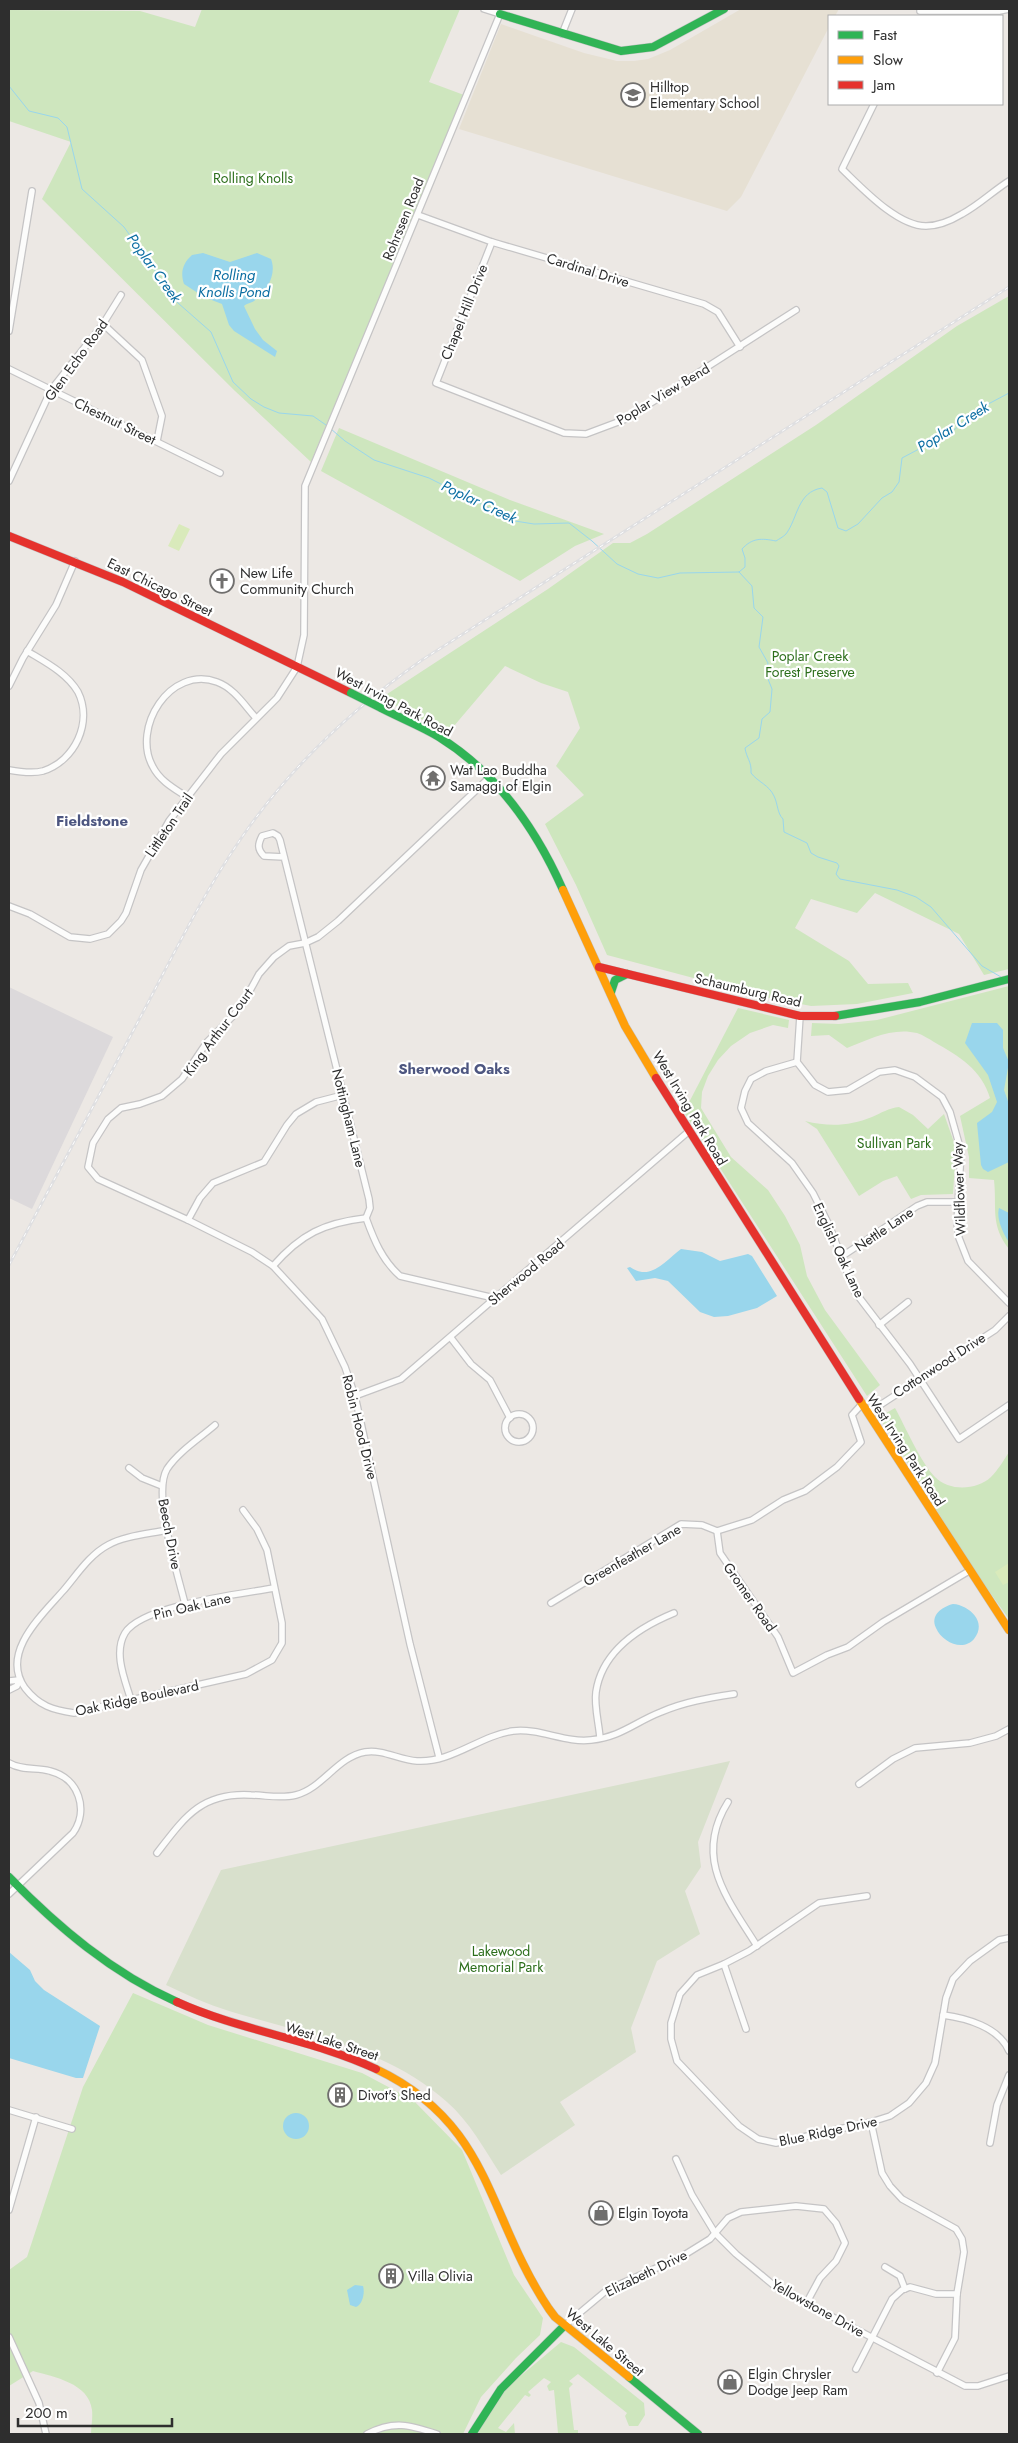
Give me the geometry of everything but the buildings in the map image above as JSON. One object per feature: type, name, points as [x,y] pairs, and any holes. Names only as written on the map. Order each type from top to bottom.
[{"type":"main road","points":[[500,14],[606,48],[621,51],[653,47],[724,9]]},
{"type":"main road","name":"East Chicago Street","points":[[9,536],[75,561],[123,582],[297,667]]},
{"type":"main road","name":"West Irving Park Road","points":[[297,667],[438,738],[490,777],[526,819],[556,874],[625,1026],[688,1132],[969,1571],[1009,1630]]},
{"type":"main road","name":"Schaumburg Road","points":[[599,967],[800,1016],[836,1016],[869,1012],[920,1002],[1005,979]]},
{"type":"main road","points":[[611,994],[613,982],[627,974]]},
{"type":"main road","name":"West Lake Street","points":[[9,1878],[51,1918],[98,1956],[136,1982],[167,1998],[230,2023],[360,2060],[415,2090],[447,2119],[473,2151],[538,2294],[564,2326],[698,2434]]},
{"type":"main road","points":[[472,2434],[484,2410],[503,2385],[564,2326]]},
{"type":"street","points":[[484,9],[500,14]]},
{"type":"street","points":[[562,34],[572,9]]},
{"type":"street","points":[[919,12],[999,11],[1009,9]]},
{"type":"street","name":"Rohrssen Road","points":[[297,667],[304,635],[305,486],[335,418],[500,14]]},
{"type":"street","points":[[874,105],[842,169],[863,190],[899,217],[912,224],[926,226],[941,224],[963,213],[1009,181]]},
{"type":"street","points":[[9,331],[32,191]]},
{"type":"street","name":"Cardinal Drive","points":[[418,215],[492,242],[712,308],[718,312],[740,346]]},
{"type":"street","name":"Chapel Hill Drive","points":[[436,383],[492,242]]},
{"type":"street","name":"Glen Echo Road","points":[[9,481],[51,390],[103,324],[121,295]]},
{"type":"street","name":"Poplar View Bend","points":[[436,383],[554,430],[586,434],[626,419],[796,310]]},
{"type":"street","points":[[103,324],[142,360],[162,416],[157,441]]},
{"type":"street","name":"Chestnut Street","points":[[9,369],[220,473]]},
{"type":"street","points":[[9,686],[27,651],[56,605],[75,561]]},
{"type":"street","points":[[9,770],[31,772],[50,768],[72,750],[84,718],[81,701],[72,684],[58,671],[27,651]]},
{"type":"street","name":"Littleton Trail","points":[[9,906],[30,914],[70,937],[90,939],[108,934],[122,921],[148,856],[169,821],[221,754],[278,698],[297,667]]},
{"type":"street","points":[[187,797],[160,777],[149,758],[146,738],[148,729],[155,711],[165,697],[184,682],[204,680],[216,682],[232,691],[256,718]]},
{"type":"street","name":"King Arthur Court","points":[[88,1167],[93,1143],[108,1119],[121,1108],[162,1096],[182,1079],[207,1042],[233,1016],[259,974],[274,957],[289,946],[305,943],[318,937],[338,921],[490,777]]},
{"type":"street","name":"Nottingham Lane","points":[[284,858],[264,856],[259,851],[258,846],[262,836],[273,833],[278,836],[284,858],[369,1199],[370,1208],[366,1218],[381,1253],[390,1267],[400,1276],[494,1298]]},
{"type":"street","points":[[797,1062],[800,1016]]},
{"type":"street","name":"Wildflower Way","points":[[797,1062],[815,1085],[828,1092],[848,1090],[880,1072],[895,1070],[915,1077],[938,1093],[946,1104],[960,1143],[959,1238],[968,1261],[1009,1303]]},
{"type":"street","name":"English Oak Lane","points":[[797,1062],[766,1071],[751,1079],[745,1091],[741,1108],[748,1123],[792,1163],[813,1193],[829,1226],[855,1292],[920,1378],[959,1439],[1009,1406]]},
{"type":"street","points":[[188,1220],[200,1198],[213,1183],[264,1162],[296,1114],[316,1102],[343,1095]]},
{"type":"street","name":"Sherwood Road","points":[[355,1396],[401,1379],[451,1338],[494,1298],[688,1132]]},
{"type":"street","name":"Robin Hood Drive","points":[[88,1167],[98,1179],[188,1220],[252,1252],[273,1266],[322,1319],[345,1367],[355,1396],[410,1644],[439,1757]]},
{"type":"street","name":"Nettle Lane","points":[[842,1257],[917,1206],[927,1202],[958,1202]]},
{"type":"street","points":[[273,1266],[291,1246],[314,1232],[338,1222],[366,1218]]},
{"type":"street","points":[[879,1325],[908,1302]]},
{"type":"street","name":"Cottonwood Drive","points":[[868,1413],[995,1330],[1009,1316]]},
{"type":"street","points":[[451,1338],[471,1364],[490,1380],[510,1418]]},
{"type":"street","points":[[717,1531],[752,1520],[778,1504],[805,1492],[837,1468],[861,1442],[852,1415],[862,1404]]},
{"type":"street","points":[[518,1414],[528,1417],[533,1428],[530,1437],[522,1442],[509,1437],[505,1428],[510,1418],[518,1414]]},
{"type":"street","name":"Beech Drive","points":[[185,1604],[167,1530],[162,1486],[167,1470],[215,1425]]},
{"type":"street","points":[[129,1468],[142,1478],[162,1486]]},
{"type":"street","name":"Oak Ridge Boulevard","points":[[19,1680],[40,1704],[54,1710],[74,1713],[246,1674],[272,1660],[282,1642],[282,1623],[267,1550],[257,1529],[243,1510]]},
{"type":"street","name":"Greenfeather Lane","points":[[551,1603],[681,1524],[702,1525],[717,1531]]},
{"type":"street","points":[[9,1690],[17,1686],[19,1680],[16,1662],[23,1639],[94,1554],[116,1541],[167,1530]]},
{"type":"street","name":"Gromer Road","points":[[717,1531],[720,1553],[778,1637],[793,1673],[827,1655],[848,1647],[883,1622],[969,1571]]},
{"type":"street","name":"Pin Oak Lane","points":[[131,1700],[120,1658],[126,1632],[147,1616],[185,1604],[274,1588]]},
{"type":"street","points":[[600,1738],[596,1692],[604,1671],[615,1652],[632,1635],[651,1622],[674,1613]]},
{"type":"street","points":[[9,1681],[19,1680]]},
{"type":"street","points":[[157,1853],[189,1814],[211,1799],[235,1795],[272,1798],[295,1796],[310,1790],[343,1762],[366,1752],[381,1752],[418,1761],[460,1753],[483,1739],[514,1731],[539,1733],[566,1740],[600,1738],[623,1733],[658,1712],[684,1702],[734,1694]]},
{"type":"street","points":[[859,1784],[893,1759],[915,1748],[970,1743],[996,1736],[1009,1729]]},
{"type":"street","points":[[9,1763],[22,1769],[49,1770],[63,1776],[75,1788],[81,1804],[80,1819],[73,1833],[9,1894]]},
{"type":"street","points":[[728,1802],[721,1814],[714,1837],[713,1863],[729,1899],[756,1946]]},
{"type":"street","name":"Blue Ridge Drive","points":[[868,1896],[820,1903],[756,1946],[724,1964],[703,1972],[685,1986],[670,2023],[671,2039],[677,2061],[709,2097],[739,2126],[758,2139],[776,2143],[871,2122],[890,2116],[902,2108],[918,2094],[926,2083],[938,2054],[943,2015],[953,1978],[970,1961],[999,1940],[1009,1938]]},
{"type":"street","points":[[724,1964],[746,2029]]},
{"type":"street","points":[[943,2015],[963,2018],[997,2035],[1009,2051]]},
{"type":"street","points":[[990,2143],[997,2105],[1009,2075]]},
{"type":"street","points":[[9,2110],[72,2129]]},
{"type":"street","points":[[9,2210],[36,2117]]},
{"type":"street","points":[[871,2122],[882,2173],[890,2186],[902,2198],[956,2229],[962,2239],[964,2252],[957,2294],[954,2338],[937,2373]]},
{"type":"street","name":"Yellowstone Drive","points":[[676,2159],[692,2195],[715,2233],[736,2254],[777,2288],[965,2386],[978,2386],[1009,2376]]},
{"type":"street","name":"Elizabeth Drive","points":[[564,2326],[607,2290],[681,2258],[715,2233],[728,2218],[741,2212],[796,2206],[824,2209],[836,2223],[844,2243],[836,2261],[820,2278],[807,2302]]},
{"type":"street","points":[[885,2267],[900,2276],[905,2289]]},
{"type":"street","points":[[856,2369],[892,2299],[905,2289],[910,2287],[936,2294],[957,2294]]},
{"type":"street","points":[[9,2337],[39,2403],[46,2434]]},
{"type":"street","points":[[367,2434],[382,2426],[403,2424],[438,2434]]},
{"type":"shaded area","name":"Hilltop Elementary School","points":[[741,9],[839,9],[836,15],[828,15],[828,29],[741,197],[727,211],[459,129],[501,24],[584,53],[617,61],[648,59],[670,50]]},
{"type":"shaded area","points":[[9,987],[113,1037],[32,1209],[9,1198]]},
{"type":"green space","name":"Rolling Knolls","points":[[202,9],[460,9],[429,82],[464,95],[311,462],[235,391],[42,199],[71,142],[9,121],[9,10],[140,11],[195,27]]},
{"type":"green space","name":"Poplar Creek Forest Preserve","points":[[1009,296],[1009,969],[984,975],[959,934],[875,893],[857,913],[811,899],[795,928],[849,961],[868,984],[908,983],[913,993],[857,1004],[811,1006],[765,997],[607,955],[576,885],[545,824],[584,795],[556,766],[580,728],[568,692],[541,683],[505,666],[448,733],[381,698],[548,589],[613,543],[630,543],[647,534],[816,425],[957,326]]},
{"type":"green space","points":[[339,428],[510,500],[604,534],[575,546],[520,581],[321,471]]},
{"type":"green space","points":[[179,524],[190,529],[179,551],[168,546]]},
{"type":"green space","points":[[1009,986],[1009,1249],[999,1232],[997,1224],[994,1180],[969,1178],[969,1157],[960,1116],[990,1098],[981,1079],[975,1072],[961,1058],[917,1033],[890,1033],[847,1048],[829,1035],[811,1036],[812,1023],[839,1024],[877,1020]]},
{"type":"green space","points":[[738,1008],[789,1020],[788,1028],[773,1025],[750,1033],[731,1046],[718,1060],[708,1076],[702,1092],[701,1108],[731,1157],[768,1190],[785,1216],[800,1245],[807,1276],[825,1310],[880,1385],[867,1396],[684,1112]]},
{"type":"green space","name":"Sullivan Park","points":[[899,1107],[913,1115],[928,1129],[944,1114],[956,1148],[953,1194],[921,1195],[911,1199],[897,1176],[883,1181],[859,1196],[817,1129],[805,1121],[831,1125],[847,1124]]},
{"type":"green space","points":[[895,1408],[930,1471],[941,1482],[948,1485],[963,1488],[978,1485],[991,1477],[1009,1452],[1009,1619],[973,1569],[879,1417]]},
{"type":"green space","points":[[1009,1563],[1009,1582],[1003,1585],[995,1572]]},
{"type":"green space","name":"Lakewood Memorial Park","points":[[730,1761],[698,1842],[701,1867],[685,1891],[700,1934],[657,1961],[631,2028],[636,2052],[560,2102],[575,2125],[501,2175],[476,2136],[455,2110],[423,2083],[398,2068],[343,2044],[221,2008],[166,1985],[221,1870]]},
{"type":"green space","points":[[133,1993],[208,2025],[362,2073],[413,2100],[462,2150],[514,2275],[543,2318],[540,2335],[516,2358],[481,2397],[463,2434],[91,2434],[92,2410],[89,2401],[78,2387],[60,2379],[33,2371],[9,2386],[9,2270],[27,2257],[83,2087]]},
{"type":"green space","points":[[561,2342],[574,2347],[644,2403],[645,2415],[638,2426],[629,2426],[625,2416],[627,2413],[578,2374],[569,2381],[573,2384],[569,2388],[574,2430],[578,2430],[578,2434],[554,2434],[558,2433],[554,2390],[549,2391],[547,2386],[551,2382],[544,2378],[528,2392],[531,2395],[529,2397],[525,2395],[498,2428],[506,2432],[514,2423],[515,2434],[477,2434],[499,2397],[511,2384]]},
{"type":"water","name":"Rolling Knolls Pond","points":[[203,253],[230,262],[257,253],[271,259],[273,271],[267,288],[254,301],[244,306],[255,329],[263,340],[277,351],[275,357],[234,331],[229,325],[222,304],[204,297],[184,284],[182,272],[186,261],[192,255]]},
{"type":"water","points":[[972,1023],[997,1023],[1003,1030],[1003,1048],[1009,1062],[1004,1090],[1009,1104],[1009,1162],[988,1172],[981,1165],[977,1123],[992,1112],[997,1102],[988,1075],[965,1043]]},
{"type":"water","points":[[999,1208],[1009,1213],[1009,1242],[1004,1235],[998,1216]]},
{"type":"water","points":[[681,1249],[702,1252],[720,1261],[748,1254],[752,1256],[777,1296],[757,1308],[728,1316],[714,1317],[700,1312],[668,1281],[655,1278],[636,1281],[627,1268],[630,1267],[645,1272],[651,1271],[658,1268]]},
{"type":"water","points":[[953,1604],[965,1607],[978,1621],[978,1633],[974,1639],[964,1645],[953,1644],[948,1641],[936,1628],[935,1619],[938,1612]]},
{"type":"water","points":[[9,1952],[30,1970],[35,1981],[44,1990],[100,2026],[83,2078],[76,2078],[9,2058]]},
{"type":"water","points":[[296,2113],[305,2117],[309,2126],[305,2135],[296,2139],[287,2135],[283,2126],[287,2117]]},
{"type":"water","points":[[355,2285],[363,2286],[364,2291],[362,2301],[356,2307],[350,2305],[347,2290]]},
{"type":"waterway","name":"Poplar Creek","points":[[9,86],[29,111],[58,118],[67,127],[82,189],[124,227],[178,303],[211,332],[233,382],[251,399],[264,407],[279,413],[313,416],[326,425]]},
{"type":"waterway","name":"Poplar Creek","points":[[331,429],[345,441],[374,460],[429,478],[515,521],[534,524],[569,523],[617,564],[638,574],[658,578],[680,573],[739,572],[745,567],[742,549],[753,541],[761,539],[776,541],[784,536],[790,528],[799,506],[814,490],[822,488],[827,492],[838,528],[846,531],[858,524],[882,498],[892,492],[899,482],[902,458],[953,431],[975,411],[1009,393]]},
{"type":"waterway","points":[[739,572],[752,586],[754,608],[763,617],[759,647],[768,663],[766,674],[772,689],[770,712],[762,719],[759,738],[745,748],[746,754],[751,766],[751,773],[774,796],[783,819],[784,832],[807,843],[811,853],[837,863],[839,866],[836,874],[840,879],[897,890],[916,897],[931,907],[982,966],[1001,977]]},
{"type":"railway","points":[[9,1265],[212,884],[261,811],[281,786],[324,740],[371,698],[422,660],[1009,287]]},
{"type":"traffic: fast","points":[[500,14],[621,51],[653,47],[724,9]]},
{"type":"traffic: fast","points":[[351,693],[381,708]]},
{"type":"traffic: fast","points":[[381,708],[439,737],[460,751],[497,785],[527,824],[563,890]]},
{"type":"traffic: fast","points":[[611,992],[615,980],[627,974]]},
{"type":"traffic: fast","points":[[835,1016],[920,1002],[1009,979]]},
{"type":"traffic: fast","points":[[9,1877],[47,1914],[108,1963],[177,2002]]},
{"type":"traffic: fast","points":[[472,2434],[501,2389],[564,2326]]},
{"type":"traffic: fast","points":[[629,2377],[698,2434]]},
{"type":"traffic: slow","points":[[563,890],[625,1026],[656,1078]]},
{"type":"traffic: slow","points":[[859,1399],[1009,1630]]},
{"type":"traffic: slow","points":[[376,2069],[414,2091],[443,2116],[465,2144],[482,2174],[528,2274],[549,2309],[555,2317],[629,2377]]},
{"type":"traffic: jam","points":[[9,536],[123,582],[351,693]]},
{"type":"traffic: jam","points":[[599,967],[800,1016],[835,1016]]},
{"type":"traffic: jam","points":[[656,1078],[859,1399]]},
{"type":"traffic: jam","points":[[177,2002],[201,2012],[327,2050],[376,2069]]},
{"type":"place","name":"Hilltop Elementary School","points":[[633,95]]},
{"type":"place","name":"New Life Community Church","points":[[222,581]]},
{"type":"place","name":"Wat Lao Buddha Samaggi of Elgin","points":[[433,778]]},
{"type":"place","name":"Divot's Shed","points":[[340,2095]]},
{"type":"place","name":"Elgin Toyota","points":[[601,2213]]},
{"type":"place","name":"Villa Olivia","points":[[391,2276]]},
{"type":"place","name":"Elgin Chrysler Dodge Jeep Ram","points":[[730,2382]]},
{"type":"district","name":"Fieldstone","points":[[92,821]]},
{"type":"district","name":"Sherwood Oaks","points":[[454,1069]]}]
